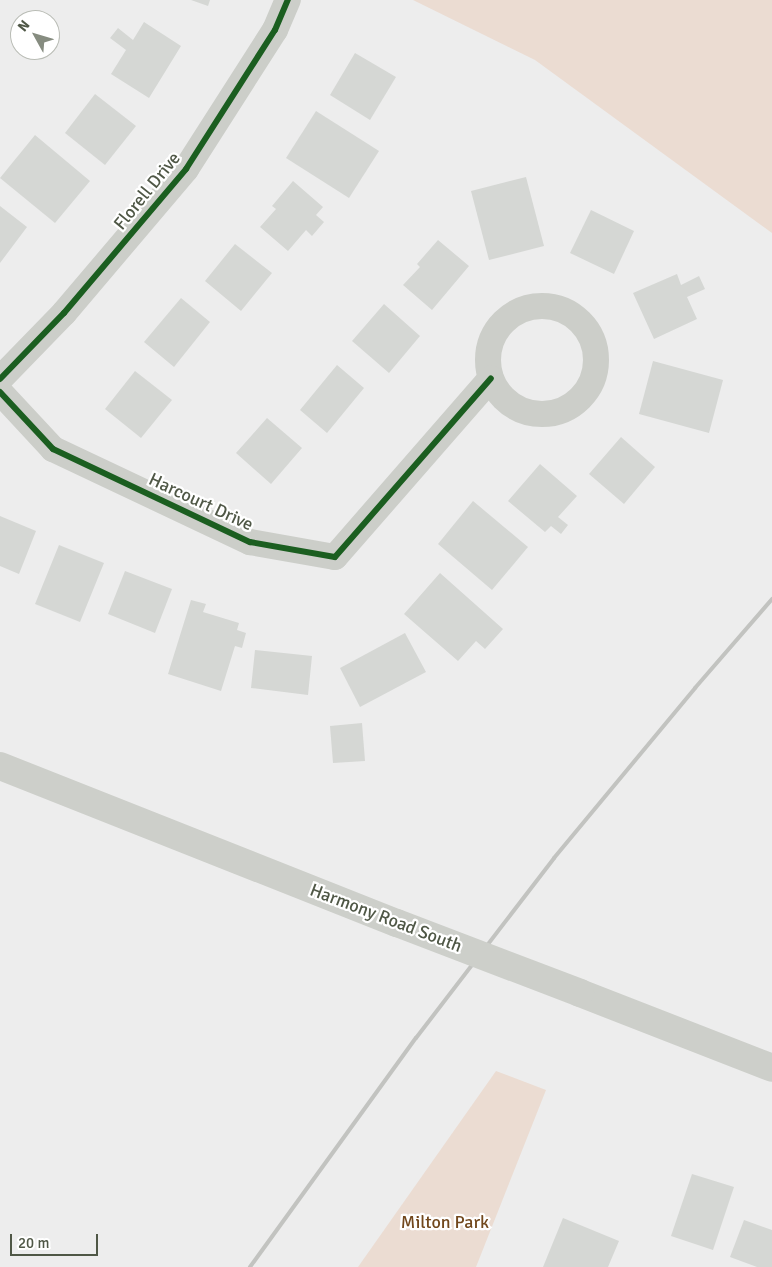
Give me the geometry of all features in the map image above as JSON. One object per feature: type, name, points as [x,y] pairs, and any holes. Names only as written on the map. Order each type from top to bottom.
[{"type":"main road","name":"Harmony Road South","points":[[0,766],[397,923],[772,1068]]},
{"type":"street","name":"Florell Drive","points":[[0,379],[64,312],[186,169],[275,30],[288,0]]},
{"type":"street","points":[[533,307],[559,308],[571,314],[582,323],[595,346],[597,360],[595,374],[590,386],[582,397],[571,406],[558,412],[545,414],[518,409],[498,391],[491,378],[488,365],[489,352],[496,333],[508,318],[533,307]]},
{"type":"street","name":"Harcourt Drive","points":[[0,392],[53,449],[250,542],[335,557],[491,378]]},
{"type":"green space","points":[[413,0],[772,0],[772,233],[535,60]]},
{"type":"green space","name":"Milton Park","points":[[496,1071],[546,1090],[476,1267],[358,1267]]},
{"type":"building","points":[[191,0],[210,0],[208,6]]},
{"type":"building","points":[[144,22],[181,46],[149,98],[111,74],[126,50],[110,38],[118,28],[133,40]]},
{"type":"building","points":[[355,53],[396,77],[370,120],[330,95]]},
{"type":"building","points":[[95,94],[136,126],[105,165],[65,133]]},
{"type":"building","points":[[316,111],[379,151],[349,198],[286,158]]},
{"type":"building","points":[[35,135],[90,181],[55,223],[0,178]]},
{"type":"building","points":[[526,177],[544,246],[489,260],[471,191]]},
{"type":"building","points":[[293,181],[323,207],[316,215],[324,222],[312,236],[306,230],[288,251],[260,227],[276,209],[272,206]]},
{"type":"building","points":[[0,206],[27,227],[0,263]]},
{"type":"building","points":[[591,210],[634,231],[614,274],[570,253]]},
{"type":"building","points":[[438,240],[469,266],[432,310],[403,285],[420,267],[417,264]]},
{"type":"building","points":[[235,244],[272,273],[241,311],[205,281]]},
{"type":"building","points":[[677,274],[681,285],[699,276],[705,289],[687,297],[697,319],[654,339],[633,293]]},
{"type":"building","points":[[181,298],[210,322],[174,367],[144,342]]},
{"type":"building","points":[[384,304],[420,336],[389,373],[352,341]]},
{"type":"building","points":[[653,361],[723,380],[709,433],[639,414]]},
{"type":"building","points":[[337,365],[364,388],[327,433],[300,410]]},
{"type":"building","points":[[135,371],[172,400],[141,438],[105,409]]},
{"type":"building","points":[[267,418],[302,448],[271,484],[236,453]]},
{"type":"building","points":[[621,437],[655,467],[624,504],[589,474]]},
{"type":"building","points":[[540,464],[577,496],[558,517],[568,525],[561,534],[551,526],[545,532],[508,501]]},
{"type":"building","points":[[473,501],[528,547],[492,590],[438,544]]},
{"type":"building","points":[[0,516],[36,531],[19,574],[0,566]]},
{"type":"building","points":[[59,545],[104,563],[80,622],[35,604]]},
{"type":"building","points":[[125,571],[172,589],[155,633],[108,614]]},
{"type":"building","points":[[440,573],[503,629],[485,649],[476,641],[458,661],[404,614]]},
{"type":"building","points":[[191,600],[206,604],[203,612],[239,623],[237,630],[246,633],[242,648],[235,646],[221,691],[168,674]]},
{"type":"building","points":[[405,633],[426,672],[360,707],[340,668]]},
{"type":"building","points":[[255,650],[312,656],[308,695],[251,688]]},
{"type":"building","points":[[362,723],[365,761],[333,763],[330,726]]},
{"type":"building","points":[[692,1174],[734,1187],[713,1250],[671,1236]]},
{"type":"building","points":[[563,1218],[619,1241],[608,1267],[543,1267]]},
{"type":"building","points":[[744,1220],[772,1230],[772,1267],[757,1267],[730,1257]]},
{"type":"railway","points":[[250,1267],[416,1038],[554,858],[695,688],[772,599]]},
{"type":"cycle path","points":[[0,379],[64,313],[186,169],[275,30],[288,0]]},
{"type":"cycle path","points":[[0,392],[53,449],[250,542],[335,557],[491,378]]}]
